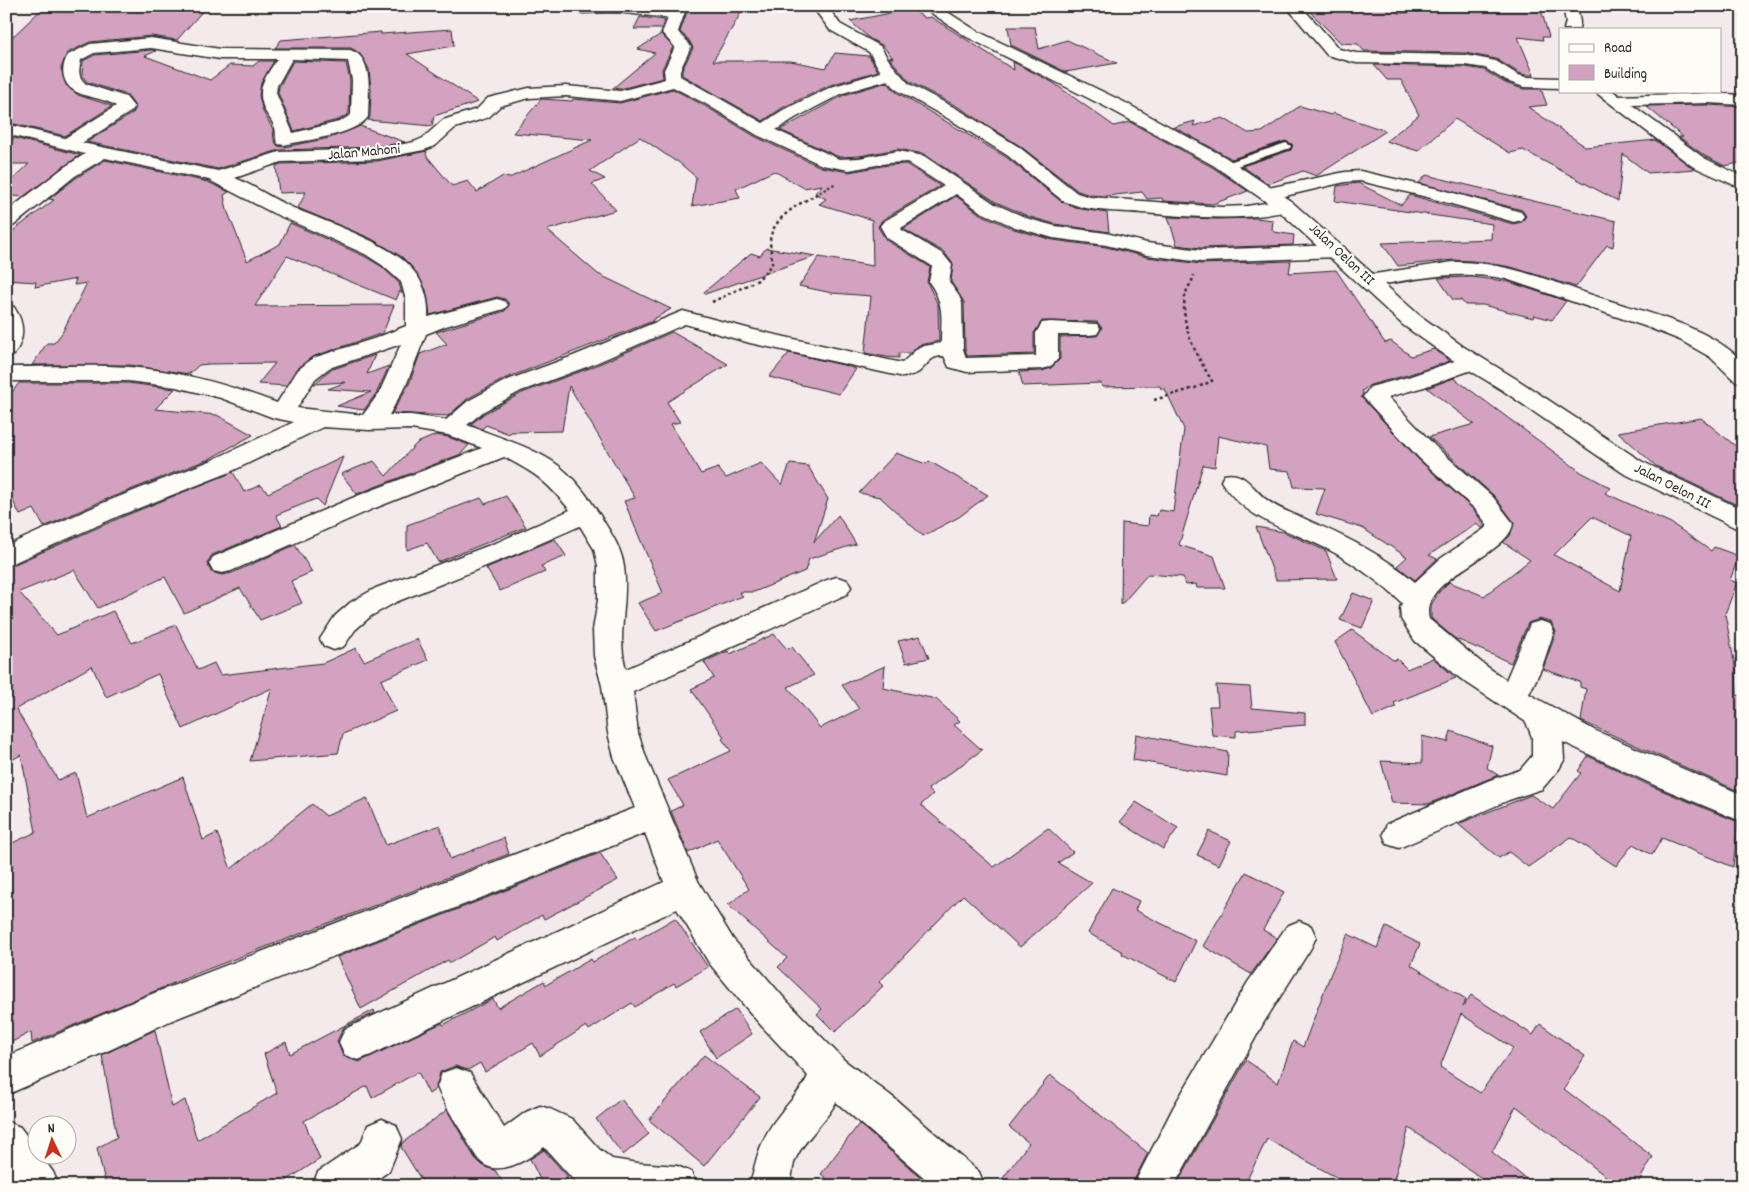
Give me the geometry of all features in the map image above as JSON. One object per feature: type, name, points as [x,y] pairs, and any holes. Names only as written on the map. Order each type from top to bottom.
[{"type":"street","points":[[818,6],[840,30],[876,49],[890,74],[911,92],[955,115],[1013,151],[1060,191],[1078,201],[1094,204],[1221,213],[1247,212],[1285,206]]},
{"type":"street","name":"Jalan Oelon III","points":[[928,6],[972,34],[1116,105],[1227,166],[1285,206],[1337,251],[1411,320],[1472,362],[1632,467],[1743,521]]},
{"type":"street","points":[[1092,6],[1110,6]]},
{"type":"street","points":[[1293,6],[1333,52],[1343,56],[1356,58],[1465,60],[1490,64],[1512,78],[1524,82],[1559,83]]},
{"type":"street","points":[[1570,6],[1573,22],[1571,28]]},
{"type":"street","points":[[585,10],[634,8],[678,10],[670,33],[682,44],[683,48],[672,70],[672,78],[676,81],[763,131],[833,162],[851,164],[892,156],[907,156],[918,160],[988,208],[1022,223],[1053,232],[1106,239],[1147,249],[1201,256],[1337,251]]},
{"type":"street","points":[[66,145],[126,107],[121,102],[84,90],[74,83],[70,72],[74,58],[84,51],[97,48],[151,43],[220,54],[353,56],[356,59],[360,80],[361,107],[359,117],[345,126],[281,149],[284,129],[273,110],[268,93],[269,86],[286,55]]},
{"type":"street","points":[[763,131],[789,114],[837,90],[890,74]]},
{"type":"street","name":"Jalan Mahoni","points":[[219,177],[281,149],[378,154],[418,146],[429,142],[448,124],[483,113],[488,106],[500,100],[529,93],[566,91],[620,96],[676,81]]},
{"type":"street","points":[[1609,96],[1743,100]]},
{"type":"street","points":[[1609,96],[1698,162],[1743,184]]},
{"type":"street","points":[[6,129],[66,145],[219,177],[349,240],[404,270],[411,282],[417,302],[416,330],[409,352],[391,392],[374,418],[368,423]]},
{"type":"street","points":[[6,222],[68,172],[100,152]]},
{"type":"street","points":[[1268,194],[1345,177],[1360,176],[1436,194],[1514,216]]},
{"type":"street","points":[[955,187],[890,226],[894,234],[936,258],[942,265],[939,282],[949,296],[951,303],[952,349],[958,362],[968,365],[1042,362],[1047,359],[1047,330],[1056,328],[1089,329]]},
{"type":"street","points":[[1368,281],[1463,268],[1482,269],[1525,278],[1660,325],[1696,340],[1722,354],[1743,376]]},
{"type":"street","points":[[282,413],[306,375],[321,363],[384,343],[438,321],[497,305]]},
{"type":"street","points":[[6,312],[13,327],[12,342],[6,350]]},
{"type":"street","points":[[453,428],[457,420],[476,406],[514,386],[581,362],[683,317],[750,336],[904,370],[913,367],[922,353],[952,349]]},
{"type":"street","points":[[1472,362],[1416,382],[1378,392],[1375,396],[1428,453],[1492,511],[1500,523],[1497,532],[1460,557],[1429,584],[1417,600],[1414,614],[1416,622],[1422,630],[1464,667],[1539,716],[1640,766],[1743,809]]},
{"type":"street","points":[[6,374],[128,374],[176,380],[229,393],[282,413],[320,419],[368,423],[411,422],[453,428],[504,448],[543,467],[560,481],[586,513],[607,549],[611,566],[612,600],[607,630],[608,656],[617,686],[623,733],[630,757],[684,889],[722,951],[771,1010],[831,1073],[880,1112],[965,1186]]},
{"type":"street","points":[[6,557],[112,509],[219,467],[320,419]]},
{"type":"street","points":[[222,564],[366,502],[465,466],[504,448]]},
{"type":"street","points":[[1233,481],[1259,506],[1344,547],[1396,581],[1417,600]]},
{"type":"street","points":[[334,639],[345,622],[361,609],[386,595],[506,548],[586,513]]},
{"type":"street","points":[[617,686],[837,587]]},
{"type":"street","points":[[1512,698],[1527,667],[1540,631]]},
{"type":"street","points":[[1399,834],[1501,789],[1531,780],[1548,760],[1547,737],[1539,716]]},
{"type":"street","points":[[6,1076],[124,1026],[157,1009],[653,815]]},
{"type":"street","points":[[358,1042],[684,889]]},
{"type":"street","points":[[1153,1186],[1175,1141],[1253,1006],[1299,937]]},
{"type":"street","points":[[770,1186],[776,1154],[793,1128],[815,1103],[831,1073]]},
{"type":"street","points":[[456,1087],[494,1148],[503,1150],[516,1144],[540,1126],[549,1127],[561,1134],[578,1156],[599,1175],[615,1180],[677,1186]]},
{"type":"street","points":[[332,1186],[375,1157],[382,1139]]},
{"type":"street","points":[[6,1141],[39,1186]]},
{"type":"lane","points":[[1227,166],[1286,146]]},
{"type":"path","points":[[683,317],[758,280],[772,264],[771,236],[777,223],[788,211],[846,178],[869,162]]},
{"type":"path","points":[[1154,400],[1166,394],[1200,388],[1212,381],[1193,348],[1184,318],[1185,294],[1194,278],[1196,266],[1201,256]]},
{"type":"building","points":[[45,6],[207,6],[177,40],[151,36],[90,42],[67,53],[61,68],[66,85],[78,95],[112,106],[65,136],[6,122],[6,43]]},
{"type":"building","points":[[689,6],[745,6],[713,61],[791,61],[826,68],[835,53],[869,56],[878,71],[830,85],[782,108],[763,121],[682,75],[682,70],[693,48],[689,40],[680,32]]},
{"type":"building","points":[[1330,6],[1390,6],[1398,13],[1472,10],[1469,6],[1540,6],[1549,37],[1542,37],[1543,40],[1518,37],[1534,75],[1526,75],[1519,73],[1496,59],[1465,53],[1364,51],[1358,44],[1341,43],[1307,9],[1332,8]]},
{"type":"building","points":[[911,9],[925,18],[931,17],[1014,70],[1013,62],[1052,82],[1114,126],[1130,122],[1212,167],[1248,191],[1213,204],[1163,201],[1162,198],[1147,199],[1142,192],[1106,196],[1090,195],[1078,191],[1020,146],[962,109],[910,82],[892,61],[889,57],[893,58],[882,45],[870,39],[850,21]]},
{"type":"building","points":[[640,17],[665,20],[661,29],[634,29]]},
{"type":"building","points":[[1008,27],[1035,27],[1039,49],[1067,40],[1117,63],[1066,72],[1011,45]]},
{"type":"building","points":[[452,29],[454,46],[407,54],[478,102],[434,116],[432,126],[368,120],[370,117],[371,89],[369,69],[359,53],[351,48],[275,48],[281,40],[381,32],[381,34]]},
{"type":"building","points":[[661,34],[673,47],[662,69],[663,78],[620,89],[613,88],[655,53],[638,49]]},
{"type":"building","points":[[156,51],[145,56],[210,80],[230,65],[253,66],[259,61],[274,61],[261,83],[259,96],[263,112],[273,129],[274,140],[278,146],[284,147],[330,138],[360,126],[405,142],[377,147],[279,150],[218,169],[87,142],[133,113],[136,108],[127,95],[87,82],[82,75],[83,61],[95,55]]},
{"type":"building","points":[[293,61],[346,63],[350,80],[349,114],[338,120],[294,131],[278,93],[279,87]]},
{"type":"building","points":[[1374,65],[1465,67],[1484,70],[1505,83],[1523,89],[1541,89],[1547,105],[1528,107],[1586,147],[1655,140],[1694,169],[1648,173],[1623,154],[1618,201],[1523,150],[1510,153],[1455,119],[1418,151],[1386,141],[1419,115],[1401,80],[1387,80]]},
{"type":"building","points":[[887,82],[896,92],[1006,157],[1062,202],[1081,209],[1107,213],[1109,232],[1055,224],[1030,217],[996,202],[924,154],[898,149],[859,156],[839,157],[780,130],[844,95]]},
{"type":"building","points":[[673,89],[756,137],[821,167],[849,172],[888,165],[906,164],[940,186],[882,220],[878,227],[886,240],[930,267],[927,282],[938,305],[939,341],[919,345],[910,353],[899,353],[899,358],[865,353],[871,296],[832,293],[799,286],[819,257],[873,266],[872,220],[819,204],[826,199],[815,193],[822,185],[804,188],[774,171],[736,189],[740,198],[692,206],[696,177],[677,161],[640,137],[590,171],[605,179],[592,184],[616,210],[547,230],[598,274],[671,309],[653,321],[504,379],[467,399],[448,416],[392,413],[409,384],[420,354],[447,344],[436,332],[505,311],[509,304],[505,299],[497,297],[430,315],[426,290],[412,267],[402,257],[372,239],[298,208],[306,192],[279,193],[276,166],[281,164],[377,161],[427,151],[426,155],[452,186],[468,181],[477,192],[503,176],[509,178],[592,140],[513,133],[541,99],[572,101],[573,99],[620,103]]},
{"type":"building","points":[[1708,105],[1743,107],[1743,162],[1725,166],[1705,156],[1679,137],[1683,137],[1646,106]]},
{"type":"building","points":[[1300,106],[1331,115],[1333,113],[1386,131],[1316,176],[1303,171],[1268,184],[1242,166],[1291,150],[1292,144],[1285,141],[1232,159],[1174,127],[1195,121],[1193,126],[1223,118],[1248,133],[1262,132]]},
{"type":"building","points":[[14,138],[80,155],[23,197],[6,195],[6,186],[29,164],[6,164],[6,142]]},
{"type":"building","points":[[105,160],[208,182],[229,192],[224,195],[227,210],[247,261],[280,244],[290,223],[364,256],[381,266],[399,283],[402,294],[400,291],[396,300],[287,256],[255,306],[394,305],[383,333],[312,357],[296,369],[286,386],[258,384],[275,363],[199,365],[189,374],[129,365],[32,365],[47,343],[54,343],[62,333],[87,283],[74,285],[76,279],[35,287],[36,282],[6,280],[6,236],[54,200],[49,199],[76,178]]},
{"type":"building","points":[[1426,175],[1616,221],[1613,247],[1607,245],[1576,287],[1511,267],[1473,261],[1453,260],[1398,266],[1382,243],[1491,239],[1492,224],[1335,201],[1337,186],[1358,183],[1401,205],[1410,195],[1513,224],[1522,222],[1526,216],[1522,210],[1419,183]]},
{"type":"building","points":[[956,196],[980,214],[1014,229],[1053,240],[1106,247],[1147,257],[1201,264],[1291,261],[1289,273],[1336,270],[1385,343],[1391,341],[1411,356],[1434,349],[1450,361],[1370,385],[1362,391],[1361,397],[1418,459],[1474,510],[1485,526],[1482,528],[1476,524],[1429,555],[1437,559],[1415,580],[1397,566],[1407,557],[1362,528],[1316,514],[1325,488],[1294,487],[1290,471],[1269,469],[1266,447],[1218,436],[1215,467],[1203,465],[1179,545],[1214,556],[1225,588],[1197,588],[1196,584],[1186,585],[1183,577],[1148,574],[1121,605],[1122,523],[1148,526],[1149,515],[1157,516],[1159,510],[1173,512],[1184,429],[1165,389],[1161,389],[1160,386],[1102,387],[1101,383],[1023,386],[1019,372],[1042,371],[1051,368],[1060,359],[1060,337],[1097,336],[1102,328],[1097,322],[1042,321],[1034,333],[1034,354],[967,356],[965,349],[964,302],[951,282],[953,264],[944,252],[903,229]]},
{"type":"building","points":[[1168,217],[1273,220],[1272,230],[1274,232],[1294,235],[1293,245],[1201,248],[1177,245]]},
{"type":"building","points":[[766,248],[816,256],[705,294],[704,292],[751,253],[760,256]]},
{"type":"building","points":[[1471,277],[1506,281],[1566,301],[1552,320],[1534,315],[1533,318],[1483,305],[1465,305],[1461,300],[1453,300],[1438,278]]},
{"type":"building","points":[[672,332],[728,364],[667,402],[680,422],[671,424],[701,474],[718,468],[726,478],[761,463],[782,485],[790,464],[808,466],[828,499],[814,542],[838,515],[856,544],[809,559],[805,571],[754,592],[739,592],[743,596],[656,631],[638,603],[663,593],[624,501],[635,498],[569,386],[562,431],[511,432],[509,434],[486,425],[482,429],[471,424],[485,413],[522,393],[590,368]]},
{"type":"building","points":[[789,353],[856,369],[839,394],[769,377]]},
{"type":"building","points":[[375,355],[367,374],[389,366],[377,392],[364,410],[337,406],[371,392],[328,389],[346,382],[314,384],[330,370]]},
{"type":"building","points":[[1454,378],[1581,472],[1611,488],[1605,493],[1671,523],[1711,551],[1714,547],[1739,556],[1730,580],[1737,583],[1725,614],[1736,671],[1737,695],[1743,697],[1743,793],[1581,721],[1586,689],[1580,687],[1580,682],[1543,669],[1556,632],[1551,622],[1539,619],[1528,623],[1511,663],[1454,638],[1431,618],[1431,605],[1439,592],[1449,582],[1484,596],[1530,560],[1503,542],[1510,536],[1514,522],[1494,496],[1429,437],[1474,424],[1427,388]],"holes":[[[1592,517],[1631,536],[1620,591],[1554,555]]]},
{"type":"building","points":[[19,383],[128,383],[175,389],[155,409],[217,415],[253,435],[209,459],[102,501],[44,527],[34,509],[20,515],[6,487],[6,400]]},
{"type":"building","points":[[1701,418],[1743,452],[1743,494],[1739,506],[1656,466],[1618,432]]},
{"type":"building","points":[[436,435],[448,437],[469,445],[461,454],[357,494],[341,474],[374,461],[386,476],[417,443]]},
{"type":"building","points":[[896,453],[926,464],[929,461],[988,495],[959,517],[923,536],[880,497],[859,493]]},
{"type":"building","points":[[343,457],[323,506],[316,499],[276,515],[282,526],[212,555],[207,563],[211,572],[222,575],[232,573],[295,545],[312,572],[291,581],[302,603],[260,620],[240,588],[184,613],[165,577],[98,608],[74,570],[19,592],[57,635],[113,611],[132,643],[176,625],[198,670],[214,663],[220,675],[323,663],[356,648],[364,661],[417,639],[428,660],[381,680],[396,711],[343,734],[338,753],[250,761],[272,688],[183,729],[158,674],[106,697],[92,666],[16,709],[58,780],[76,773],[87,818],[183,777],[203,840],[217,833],[231,869],[312,804],[326,816],[367,798],[386,845],[440,825],[450,859],[504,838],[509,854],[195,974],[32,1043],[31,1032],[6,1045],[6,846],[36,832],[21,755],[6,763],[6,568],[122,517],[233,472],[244,492],[261,485],[268,493]]},
{"type":"building","points":[[506,496],[526,527],[438,562],[427,543],[407,550],[407,525],[481,498],[485,504]]},
{"type":"building","points":[[1256,527],[1284,532],[1326,551],[1337,579],[1276,580]]},
{"type":"building","points":[[555,539],[566,556],[541,566],[545,572],[500,591],[486,568]]},
{"type":"building","points":[[1353,593],[1374,601],[1362,628],[1340,620]]},
{"type":"building","points":[[1352,630],[1393,660],[1397,659],[1407,669],[1433,658],[1456,678],[1394,703],[1396,707],[1373,717],[1335,642]]},
{"type":"building","points":[[774,634],[787,649],[792,647],[814,675],[788,687],[820,728],[859,709],[842,685],[885,666],[883,688],[936,699],[960,721],[954,725],[982,750],[928,789],[933,794],[921,805],[994,867],[1048,828],[1073,852],[1058,863],[1092,883],[1020,947],[963,895],[879,982],[883,986],[835,1032],[817,1014],[822,1009],[778,967],[787,958],[728,905],[749,889],[717,839],[688,853],[671,811],[683,805],[668,780],[731,751],[722,739],[724,737],[691,689],[714,678],[704,662],[728,651],[730,654]]},
{"type":"building","points":[[920,636],[929,658],[906,663],[898,641]]},
{"type":"building","points":[[1216,685],[1250,687],[1252,708],[1305,713],[1305,725],[1236,731],[1236,737],[1212,735],[1209,706],[1218,706]]},
{"type":"building","points":[[1451,731],[1492,746],[1487,768],[1498,775],[1428,804],[1392,803],[1381,761],[1422,763],[1422,736],[1448,742]]},
{"type":"building","points":[[1136,734],[1228,752],[1227,776],[1133,760]]},
{"type":"building","points":[[1588,756],[1651,786],[1738,822],[1733,867],[1662,838],[1652,855],[1633,844],[1616,866],[1571,837],[1528,867],[1509,852],[1499,858],[1458,824],[1531,795],[1553,809],[1581,773],[1578,771]]},
{"type":"building","points":[[1136,802],[1178,828],[1163,849],[1120,822]]},
{"type":"building","points":[[1209,831],[1231,841],[1219,865],[1197,855]]},
{"type":"building","points":[[600,853],[618,880],[544,919],[542,915],[497,941],[495,937],[450,963],[448,960],[361,1009],[337,957]]},
{"type":"building","points":[[1246,872],[1284,892],[1263,930],[1277,938],[1251,974],[1203,946]]},
{"type":"building","points":[[1112,888],[1139,901],[1135,910],[1196,941],[1176,982],[1122,954],[1123,952],[1088,933]]},
{"type":"building","points":[[675,918],[708,967],[676,986],[674,983],[635,1007],[632,1003],[589,1030],[586,1026],[540,1056],[533,1043],[485,1072],[480,1063],[468,1070],[455,1066],[440,1072],[436,1089],[429,1094],[418,1072],[372,1098],[367,1086],[304,1121],[320,1159],[278,1186],[106,1186],[97,1148],[117,1137],[102,1055],[155,1030],[172,1107],[185,1100],[197,1140],[277,1093],[264,1054],[286,1042],[290,1054],[374,1010],[375,1013],[344,1027],[337,1041],[343,1056],[359,1062],[442,1023],[443,1025],[493,999],[498,1008],[544,981],[546,985],[591,959],[593,962],[635,937],[637,940]]},
{"type":"building","points":[[1386,927],[1420,944],[1411,965],[1466,999],[1463,1007],[1471,995],[1533,1035],[1540,1024],[1585,1056],[1564,1089],[1653,1157],[1636,1186],[1618,1186],[1516,1106],[1492,1152],[1535,1186],[1493,1186],[1409,1128],[1392,1186],[1352,1186],[1267,1139],[1244,1186],[1176,1186],[1246,1060],[1278,1083],[1293,1041],[1303,1047],[1348,934],[1377,948]],"holes":[[[1461,1014],[1513,1048],[1480,1093],[1440,1067]]]},
{"type":"building","points":[[736,1009],[752,1034],[716,1058],[700,1032]]},
{"type":"building","points":[[704,1055],[760,1097],[704,1166],[649,1120]]},
{"type":"building","points":[[1050,1075],[1148,1153],[1131,1186],[997,1186],[1029,1143],[1009,1127]]},
{"type":"building","points":[[621,1099],[649,1134],[623,1155],[596,1119]]},
{"type":"building","points":[[447,1110],[475,1158],[485,1167],[495,1170],[505,1186],[425,1186],[401,1147],[402,1143]]},
{"type":"building","points":[[859,1124],[931,1186],[835,1186],[821,1174]]},
{"type":"building","points":[[544,1150],[568,1177],[558,1186],[543,1186],[530,1159]]}]
